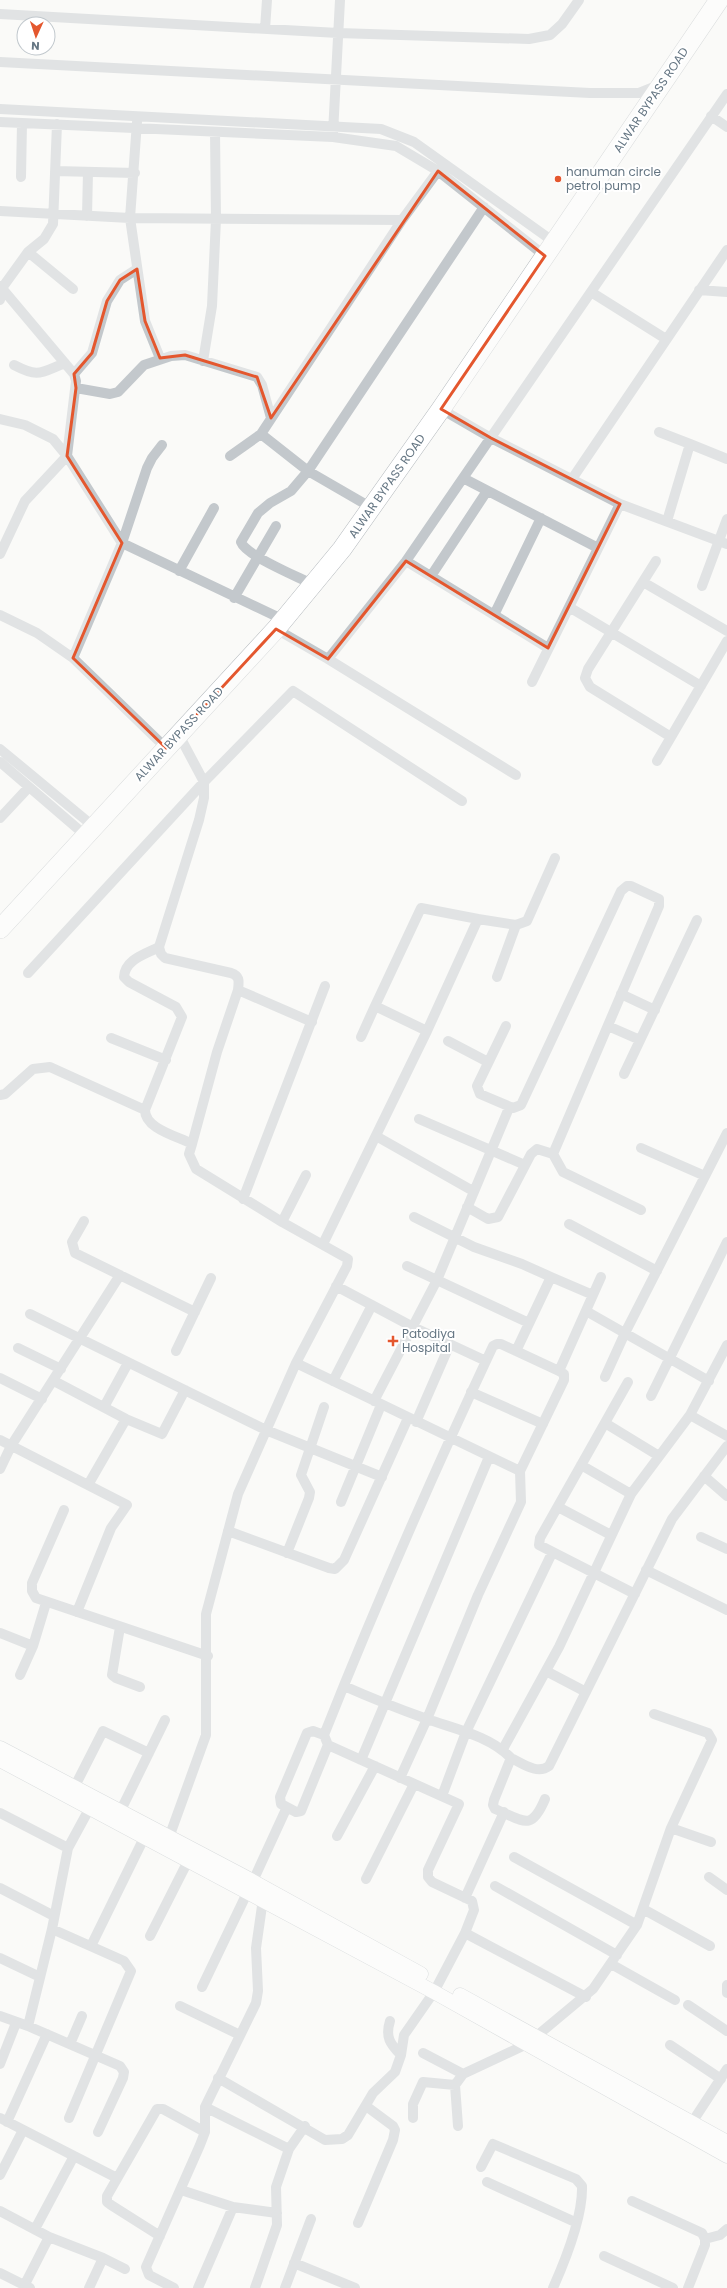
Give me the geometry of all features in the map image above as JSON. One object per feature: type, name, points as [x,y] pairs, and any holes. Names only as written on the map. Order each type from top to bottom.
[{"type":"highway","name":"ALWAR BYPASS ROAD","points":[[0,929],[314,585],[372,508],[441,409],[719,0]]},
{"type":"street","points":[[265,29],[267,0]]},
{"type":"street","points":[[333,132],[337,80],[340,0]]},
{"type":"street","points":[[0,14],[338,33],[529,39],[550,35],[562,24],[579,0]]},
{"type":"street","points":[[0,62],[590,93],[639,93],[662,84]]},
{"type":"street","points":[[328,659],[406,561],[727,94]]},
{"type":"street","points":[[0,109],[137,116],[333,132],[396,146],[438,171],[484,207],[549,249]]},
{"type":"street","points":[[137,116],[135,173],[130,218],[145,321],[160,358]]},
{"type":"street","points":[[711,116],[727,127]]},
{"type":"street","points":[[0,122],[215,132],[333,132],[381,129],[414,142],[549,249]]},
{"type":"street","points":[[21,177],[22,123]]},
{"type":"street","points":[[0,300],[1,287],[28,252],[44,239],[53,224],[57,124]]},
{"type":"street","points":[[203,361],[212,306],[216,219],[215,132]]},
{"type":"street","points":[[55,171],[135,173]]},
{"type":"street","points":[[230,456],[261,434],[402,220],[438,171]]},
{"type":"street","points":[[87,216],[88,172]]},
{"type":"street","points":[[314,585],[242,546],[241,542],[244,533],[258,513],[270,503],[291,491],[308,471],[484,207]]},
{"type":"street","points":[[0,211],[130,218],[402,220]]},
{"type":"street","points":[[572,479],[727,250]]},
{"type":"street","points":[[28,252],[73,289]]},
{"type":"street","points":[[74,374],[92,353],[108,301],[120,280],[137,269]]},
{"type":"street","points":[[0,554],[25,502],[67,456],[76,388],[74,374],[1,287]]},
{"type":"street","points":[[699,290],[727,292]]},
{"type":"street","points":[[591,292],[666,340]]},
{"type":"street","points":[[76,388],[110,394],[118,392],[144,365],[160,358],[185,355],[257,377],[262,385],[271,418]]},
{"type":"street","points":[[14,365],[28,372],[38,374],[65,364]]},
{"type":"street","points":[[441,409],[491,438],[620,504],[723,542]]},
{"type":"street","points":[[0,419],[26,426],[53,439],[67,456],[122,543],[234,598],[280,624],[328,659],[516,775]]},
{"type":"street","points":[[659,432],[727,459]]},
{"type":"street","points":[[261,434],[308,471],[372,508]]},
{"type":"street","points":[[667,521],[690,444]]},
{"type":"street","points":[[73,658],[122,543],[147,468],[152,458],[162,445]]},
{"type":"street","points":[[463,478],[598,548]]},
{"type":"street","points":[[431,576],[487,490]]},
{"type":"street","points":[[532,682],[620,504]]},
{"type":"street","points":[[179,571],[214,508]]},
{"type":"street","points":[[494,615],[541,518]]},
{"type":"street","points":[[702,586],[723,542],[727,519]]},
{"type":"street","points":[[234,598],[276,526]]},
{"type":"street","points":[[406,561],[548,648]]},
{"type":"street","points":[[656,561],[588,669],[585,678],[590,687],[671,737]]},
{"type":"street","points":[[643,582],[727,631]]},
{"type":"street","points":[[569,607],[701,686]]},
{"type":"street","points":[[0,615],[37,633],[73,658],[172,741],[204,782],[204,798],[199,820],[159,948],[161,954],[165,958],[236,975],[239,980],[238,990],[217,1052],[189,1154],[196,1169],[243,1199],[348,1259],[347,1266],[296,1363],[238,1494],[208,1604],[205,1624],[208,1656],[206,1735],[167,1843]]},
{"type":"street","points":[[657,761],[727,641]]},
{"type":"street","points":[[28,973],[204,782],[293,691],[462,801]]},
{"type":"street","points":[[0,749],[89,831]]},
{"type":"street","points":[[0,762],[89,831]]},
{"type":"street","points":[[0,818],[29,786]]},
{"type":"street","points":[[362,1037],[421,908],[516,926],[527,921],[555,858]]},
{"type":"street","points":[[506,1026],[477,1086],[480,1094],[509,1108],[517,1108],[521,1105],[621,891],[627,886],[631,886],[657,897],[659,906],[553,1154]]},
{"type":"street","points":[[323,1244],[427,1031],[478,919]]},
{"type":"street","points":[[624,1074],[698,920]]},
{"type":"street","points":[[497,977],[516,926]]},
{"type":"street","points":[[159,948],[127,965],[124,977],[129,982],[176,1007],[181,1012],[181,1023],[145,1110],[145,1117],[150,1124],[192,1144]]},
{"type":"street","points":[[243,1199],[325,986]]},
{"type":"street","points":[[238,990],[312,1022]]},
{"type":"street","points":[[621,994],[655,1010]]},
{"type":"street","points":[[375,1006],[427,1031]]},
{"type":"street","points":[[608,1026],[640,1040]]},
{"type":"street","points":[[111,1038],[166,1060]]},
{"type":"street","points":[[448,1042],[488,1062]]},
{"type":"street","points":[[0,1095],[5,1094],[33,1069],[50,1067],[145,1110]]},
{"type":"street","points":[[341,1502],[356,1466],[378,1403],[413,1327],[437,1280],[490,1150],[509,1108]]},
{"type":"street","points":[[419,1119],[525,1165]]},
{"type":"street","points":[[605,1377],[625,1333],[727,1133]]},
{"type":"street","points":[[376,1136],[473,1191]]},
{"type":"street","points":[[641,1148],[705,1176]]},
{"type":"street","points":[[467,1207],[488,1218],[498,1216],[534,1150],[542,1150],[553,1154],[563,1172],[641,1210]]},
{"type":"street","points":[[282,1222],[306,1175]]},
{"type":"street","points":[[414,1217],[474,1247],[522,1264],[593,1295]]},
{"type":"street","points":[[84,1221],[72,1242],[75,1253],[195,1312]]},
{"type":"street","points":[[569,1224],[657,1271]]},
{"type":"street","points":[[651,1396],[668,1358],[727,1242]]},
{"type":"street","points":[[407,1266],[529,1323]]},
{"type":"street","points":[[0,1469],[11,1446],[54,1381],[120,1275]]},
{"type":"street","points":[[516,1351],[551,1277]]},
{"type":"street","points":[[559,1371],[600,1277]]},
{"type":"street","points":[[176,1351],[211,1278]]},
{"type":"street","points":[[336,1286],[413,1327],[486,1361]]},
{"type":"street","points":[[333,1381],[372,1305]]},
{"type":"street","points":[[586,1311],[709,1381]]},
{"type":"street","points":[[30,1314],[266,1430],[309,1446],[382,1477]]},
{"type":"street","points":[[228,1531],[329,1568],[335,1569],[341,1565],[382,1477],[450,1344]]},
{"type":"street","points":[[324,1735],[313,1731],[307,1733],[280,1796],[280,1804],[296,1812],[301,1811],[328,1746],[324,1735],[344,1686],[449,1438],[493,1346],[497,1344],[516,1351],[559,1371],[564,1374],[564,1380],[520,1471],[521,1502],[478,1595],[427,1719],[400,1778]]},
{"type":"street","points":[[503,1749],[546,1671],[630,1494],[690,1415],[727,1345]]},
{"type":"street","points":[[18,1348],[61,1369]]},
{"type":"street","points":[[104,1408],[128,1363]]},
{"type":"street","points":[[296,1363],[520,1471]]},
{"type":"street","points":[[0,1378],[42,1399]]},
{"type":"street","points":[[54,1381],[126,1419],[162,1434],[185,1390]]},
{"type":"street","points":[[628,1382],[540,1538],[539,1545],[634,1594]]},
{"type":"street","points":[[471,1392],[543,1424]]},
{"type":"street","points":[[287,1553],[309,1498],[310,1492],[301,1475],[309,1446],[324,1407]]},
{"type":"street","points":[[690,1415],[727,1436]]},
{"type":"street","points":[[88,1485],[126,1419]]},
{"type":"street","points":[[605,1423],[659,1456]]},
{"type":"street","points":[[0,1440],[127,1505],[111,1528],[77,1612]]},
{"type":"street","points":[[344,1686],[386,1704],[466,1732],[503,1749],[510,1758],[536,1770],[544,1770],[549,1766],[672,1518],[727,1446]]},
{"type":"street","points":[[361,1760],[386,1704],[489,1457]]},
{"type":"street","points":[[581,1465],[630,1494]]},
{"type":"street","points":[[704,1476],[727,1496]]},
{"type":"street","points":[[558,1507],[611,1535]]},
{"type":"street","points":[[64,1510],[32,1583],[32,1591],[36,1598],[46,1603],[208,1656]]},
{"type":"street","points":[[701,1537],[727,1549]]},
{"type":"street","points":[[442,1796],[466,1732],[552,1553]]},
{"type":"street","points":[[646,1570],[727,1610]]},
{"type":"street","points":[[20,1675],[33,1646],[46,1603]]},
{"type":"street","points":[[120,1626],[112,1675],[116,1678],[140,1686]]},
{"type":"street","points":[[0,1633],[33,1646]]},
{"type":"street","points":[[546,1671],[586,1692]]},
{"type":"street","points":[[458,2126],[455,2085],[463,2074],[532,2040],[586,1997],[611,1964],[637,1925],[644,1909],[670,1828],[712,1740],[708,1733],[654,1714]]},
{"type":"street","points":[[120,1812],[165,1720]]},
{"type":"street","points":[[74,1788],[104,1731],[149,1753]]},
{"type":"street","points":[[218,2078],[305,2126],[325,2140],[342,2139],[348,2135],[377,2088],[395,2072],[401,2055],[404,2035],[407,2027],[436,1987],[464,1933],[474,1905],[472,1901],[432,1882],[428,1877],[428,1870],[459,1804],[328,1746]]},
{"type":"street","points":[[0,1748],[74,1788],[92,1803],[144,1836],[167,1843],[250,1886],[689,2127],[727,2142]]},
{"type":"street","points":[[510,1758],[493,1805],[495,1809],[527,1821],[533,1820],[538,1816],[545,1799]]},
{"type":"street","points":[[0,1760],[92,1803],[120,1812],[189,1859],[250,1886],[263,1899],[436,1987]]},
{"type":"street","points":[[337,1836],[375,1766]]},
{"type":"street","points":[[366,1879],[414,1784]]},
{"type":"street","points":[[28,2026],[52,1929],[68,1848],[92,1803]]},
{"type":"street","points":[[202,1987],[287,1807]]},
{"type":"street","points":[[465,1898],[504,1812]]},
{"type":"street","points":[[0,1814],[68,1848]]},
{"type":"street","points":[[670,1828],[711,1842]]},
{"type":"street","points":[[91,1946],[144,1836]]},
{"type":"street","points":[[514,1857],[637,1925]]},
{"type":"street","points":[[150,1936],[189,1859]]},
{"type":"street","points":[[709,1877],[727,1890]]},
{"type":"street","points":[[495,1886],[617,1955]]},
{"type":"street","points":[[0,1888],[54,1916]]},
{"type":"street","points":[[173,2288],[149,2275],[146,2269],[205,2132],[204,2107],[256,2003],[258,1991],[255,1960],[263,1899]]},
{"type":"street","points":[[644,1909],[710,1946]]},
{"type":"street","points":[[52,1929],[124,1961],[131,1971],[69,2118]]},
{"type":"street","points":[[464,1933],[586,1997]]},
{"type":"street","points":[[0,1958],[40,1977]]},
{"type":"street","points":[[611,1964],[675,2000]]},
{"type":"street","points":[[727,1985],[727,1993]]},
{"type":"street","points":[[688,2005],[727,2031]]},
{"type":"street","points":[[180,2006],[240,2035]]},
{"type":"street","points":[[0,2016],[16,2023],[28,2026],[120,2066],[124,2072],[98,2132]]},
{"type":"street","points":[[70,2044],[82,2016]]},
{"type":"street","points":[[390,2021],[387,2030],[390,2044],[401,2055]]},
{"type":"street","points":[[0,2064],[16,2023]]},
{"type":"street","points":[[47,2034],[3,2120],[117,2178]]},
{"type":"street","points":[[670,2045],[721,2079]]},
{"type":"street","points":[[423,2053],[463,2074]]},
{"type":"street","points":[[689,2127],[727,2069]]},
{"type":"street","points":[[412,2118],[413,2104],[423,2082],[455,2085]]},
{"type":"street","points":[[358,2223],[393,2140],[395,2130],[393,2126],[366,2106]]},
{"type":"street","points":[[204,2107],[289,2149]]},
{"type":"street","points":[[160,2236],[107,2202],[107,2196],[157,2109],[162,2109],[205,2132]]},
{"type":"street","points":[[255,2288],[277,2225],[276,2187],[289,2149],[305,2126]]},
{"type":"street","points":[[689,2127],[727,2156]]},
{"type":"street","points":[[1,2171],[23,2130]]},
{"type":"street","points":[[482,2167],[493,2144],[576,2179],[582,2186],[582,2195],[565,2258],[553,2288]]},
{"type":"street","points":[[35,2229],[74,2156]]},
{"type":"street","points":[[487,2182],[575,2222]]},
{"type":"street","points":[[181,2190],[233,2207],[277,2213]]},
{"type":"street","points":[[632,2201],[702,2233],[705,2239],[704,2246],[688,2288]]},
{"type":"street","points":[[198,2288],[233,2207]]},
{"type":"street","points":[[0,2211],[49,2237],[102,2258],[125,2269]]},
{"type":"street","points":[[285,2288],[311,2219]]},
{"type":"street","points":[[705,2239],[720,2235],[727,2229]]},
{"type":"street","points":[[0,2273],[26,2287],[49,2237]]},
{"type":"street","points":[[604,2256],[674,2288]]},
{"type":"street","points":[[90,2288],[102,2258]]},
{"type":"street","points":[[294,2263],[356,2288]]},
{"type":"highlighted area","points":[[438,171],[545,256],[441,409],[491,438],[620,504],[548,648],[406,561],[328,659],[276,629],[166,748],[73,658],[122,543],[67,456],[76,388],[74,374],[92,353],[107,301],[120,280],[137,269],[145,321],[160,358],[185,355],[257,377],[271,418]]},
{"type":"place","name":"hanuman circle petrol pump","points":[[558,179]]},
{"type":"place","name":"Patodiya Hospital","points":[[393,1341]]}]
